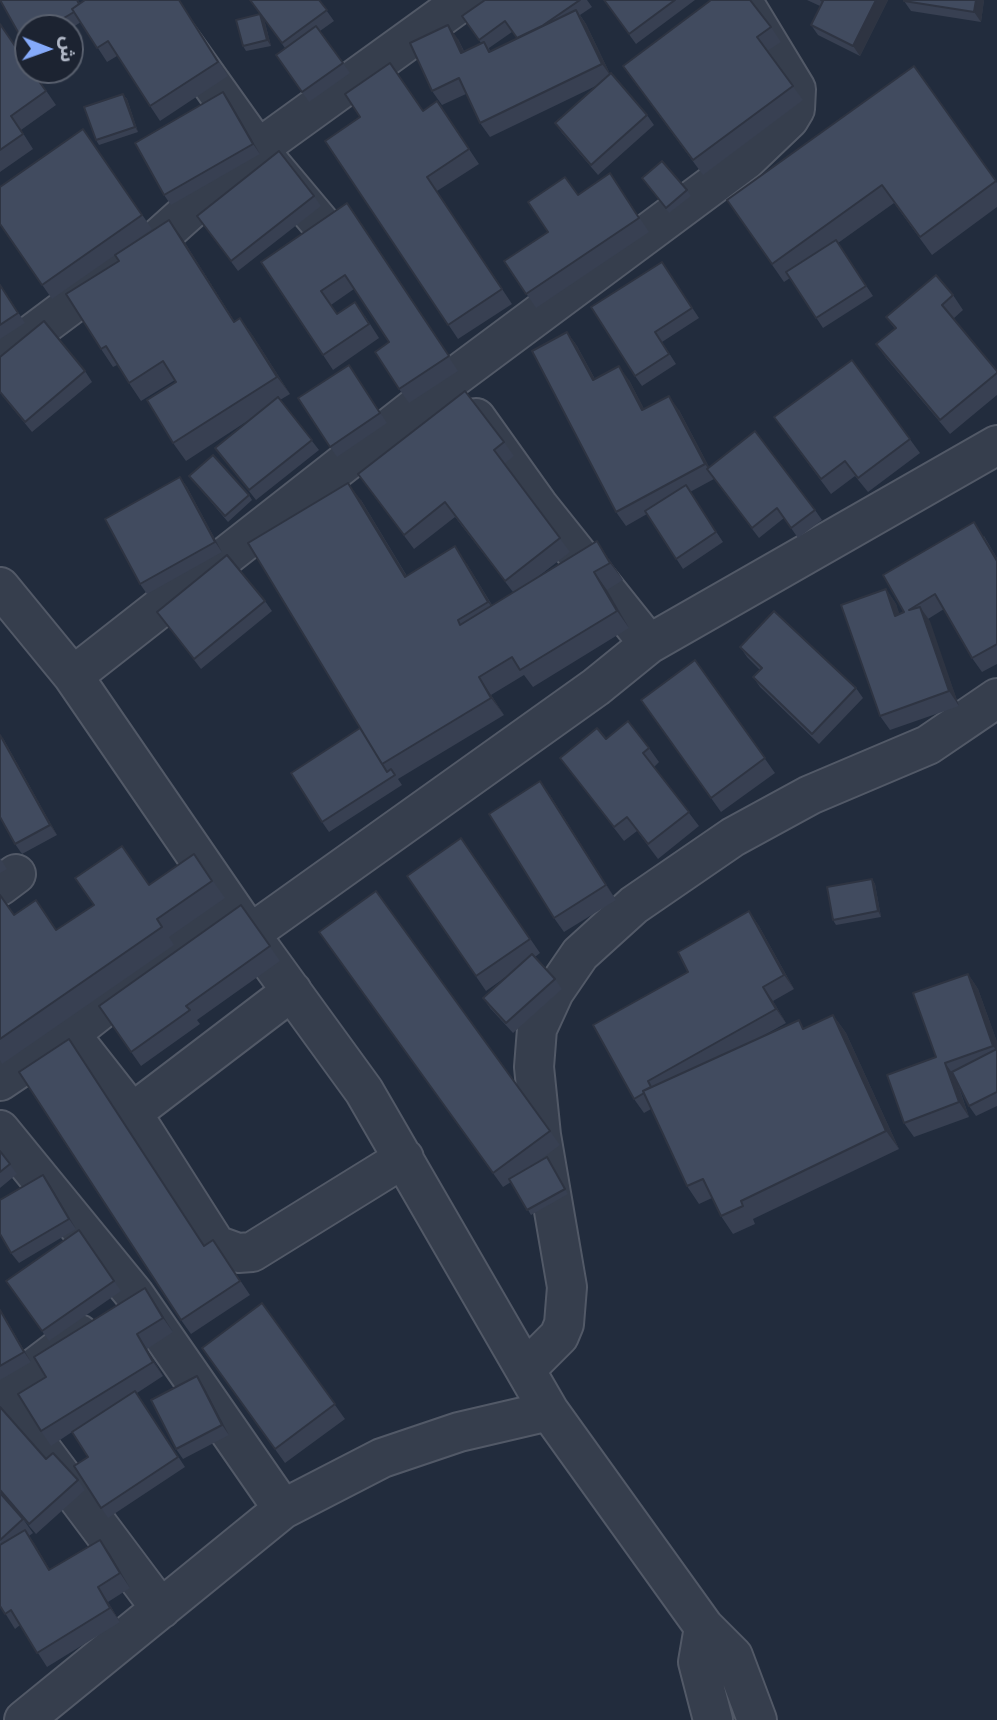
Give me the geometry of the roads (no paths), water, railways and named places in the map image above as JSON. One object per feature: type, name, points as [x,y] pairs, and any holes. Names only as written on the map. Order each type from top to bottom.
[{"type":"street","points":[[152,0],[258,149],[376,290]]},
{"type":"street","points":[[0,358],[151,245],[258,149],[464,0]]},
{"type":"street","points":[[73,676],[449,381],[746,160],[789,119],[795,109],[796,89],[742,0]]},
{"type":"street","points":[[425,351],[538,505],[649,644]]},
{"type":"street","points":[[0,1081],[585,695],[649,644],[997,445]]},
{"type":"street","points":[[0,587],[73,676],[241,921],[364,1091],[549,1411],[704,1627],[733,1656],[757,1720]]},
{"type":"street","points":[[526,1369],[559,1336],[564,1324],[567,1287],[541,1135],[534,1067],[537,1029],[554,992],[580,954],[634,905],[733,836],[810,796],[928,745],[997,698]]},
{"type":"street","points":[[132,1113],[292,991]]},
{"type":"street","points":[[70,1034],[132,1113],[216,1245],[239,1253],[252,1252],[404,1158]]},
{"type":"street","points":[[0,1130],[43,1186],[134,1294],[283,1509]]},
{"type":"street","points":[[11,1207],[43,1186]]},
{"type":"street","points":[[134,1294],[0,1394],[161,1609]]},
{"type":"street","points":[[24,1720],[283,1509],[382,1458],[459,1432],[549,1411]]},
{"type":"street","points":[[704,1627],[698,1662],[713,1720]]}]
